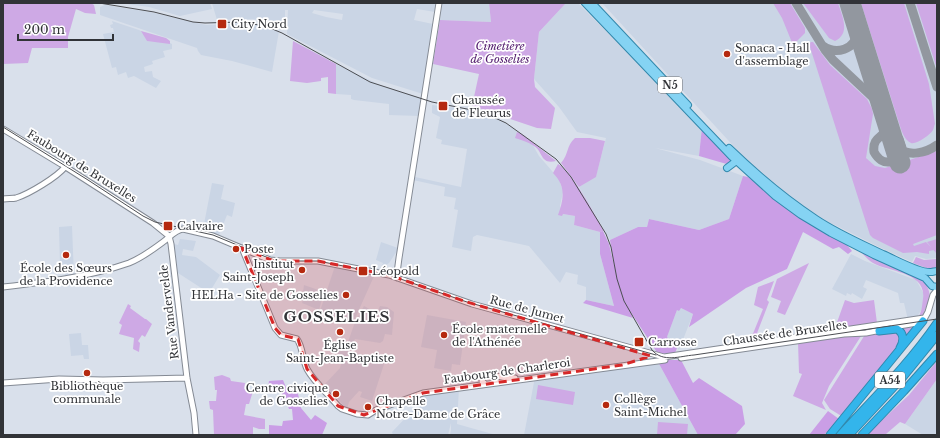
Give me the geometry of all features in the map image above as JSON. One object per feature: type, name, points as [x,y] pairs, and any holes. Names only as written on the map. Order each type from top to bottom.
[{"type":"highway","points":[[830,435],[923,319]]},
{"type":"highway","name":"A54","points":[[840,435],[898,372],[937,323]]},
{"type":"highway","points":[[879,331],[897,329],[900,331],[902,340],[898,351]]},
{"type":"highway","name":"A54","points":[[849,435],[903,377],[937,335]]},
{"type":"highway","points":[[862,435],[937,354]]},
{"type":"main road","points":[[398,278],[397,273],[401,244],[439,3]]},
{"type":"main road","name":"N5","points":[[585,3],[735,161],[758,181],[801,215],[854,247],[925,278],[933,286]]},
{"type":"main road","name":"N5","points":[[592,3],[729,148],[748,167],[778,192],[816,219],[870,248],[909,266],[934,272]]},
{"type":"main road","name":"Faubourg de Bruxelles","points":[[3,126],[9,132]]},
{"type":"main road","name":"Faubourg de Bruxelles","points":[[3,129],[144,217],[169,236]]},
{"type":"main road","points":[[727,168],[735,161]]},
{"type":"main road","name":"N5","points":[[735,161],[748,167]]},
{"type":"main road","points":[[3,199],[16,198],[36,189],[62,171],[65,167]]},
{"type":"main road","name":"Rue de Jumet","points":[[169,236],[181,229],[212,236],[272,260],[318,261],[398,278],[472,304],[651,357]]},
{"type":"main road","points":[[3,287],[87,275],[131,262],[158,245],[169,236]]},
{"type":"main road","name":"Rue Vandervelde","points":[[169,236],[172,244],[187,378],[193,405],[196,435]]},
{"type":"main road","name":"N5","points":[[854,247],[857,244],[867,249],[870,248]]},
{"type":"main road","name":"Faubourg de Charleroi","points":[[242,248],[272,323],[277,331],[281,334],[297,338],[307,369],[338,406],[342,409],[361,415],[368,415],[372,412],[423,393],[482,383],[493,383],[621,364],[651,357]]},
{"type":"main road","name":"N5","points":[[933,286],[928,277],[934,272]]},
{"type":"main road","points":[[923,319],[928,312],[933,294],[933,286]]},
{"type":"main road","name":"Chaussée de Bruxelles","points":[[651,357],[694,356],[844,334],[879,331],[889,327],[917,323],[923,319]]},
{"type":"main road","name":"Chaussée de Bruxelles","points":[[651,357],[664,357],[923,319]]},
{"type":"main road","points":[[482,383],[482,378],[484,375],[514,378],[621,364]]},
{"type":"main road","points":[[493,383],[495,381],[494,376]]},
{"type":"main road","points":[[3,383],[40,380],[187,378]]},
{"type":"highlighted area","points":[[242,248],[274,261],[318,261],[389,275],[467,302],[651,356],[622,365],[423,393],[364,415],[338,406],[307,369],[298,339],[281,335],[275,328]]},
{"type":"shaded area","points":[[119,3],[210,3],[212,9],[180,16],[149,7]]},
{"type":"shaded area","points":[[212,3],[436,3],[435,12],[417,9],[414,20],[433,24],[423,94],[372,78],[287,34],[288,10],[285,10],[285,27],[283,29],[270,23],[253,19],[217,20]],"holes":[[[314,10],[343,14],[342,20],[312,13]]]},
{"type":"shaded area","points":[[442,3],[489,3],[491,22],[440,20]]},
{"type":"shaded area","points":[[566,3],[578,3],[702,127],[699,156],[655,148],[700,160],[743,176],[729,219],[699,230],[649,219],[647,227],[638,227],[610,240],[579,187],[596,176],[606,138],[577,132],[559,107],[534,79],[539,32]]},
{"type":"shaded area","points":[[602,3],[937,3],[937,258],[926,259],[915,256],[912,262],[827,222],[795,201],[750,164]]},
{"type":"shaded area","points":[[105,5],[150,12],[206,25],[254,23],[279,31],[272,72],[232,61],[201,55],[197,48],[100,15],[100,7]]},
{"type":"shaded area","points":[[112,21],[143,32],[147,41],[168,42],[172,44],[172,49],[163,51],[165,57],[152,61],[153,64],[144,67],[145,72],[152,71],[153,77],[161,81],[156,88],[134,76],[128,78],[126,72],[118,75],[116,67],[112,68],[103,34],[114,32],[110,25],[113,24]]},
{"type":"shaded area","points":[[336,64],[380,85],[421,98],[420,116],[389,115],[389,104],[354,100],[351,99],[351,95],[336,94]]},
{"type":"shaded area","points":[[432,105],[481,111],[504,122],[530,140],[539,156],[559,179],[563,192],[560,206],[562,214],[575,216],[574,225],[600,232],[600,254],[614,306],[586,300],[586,287],[577,284],[578,275],[566,272],[560,283],[529,246],[477,235],[473,237],[471,251],[452,247],[458,210],[454,209],[456,198],[444,196],[445,187],[413,180],[415,177],[461,187],[467,149],[441,144],[442,140],[436,138],[440,117],[432,113]]},
{"type":"shaded area","points":[[702,127],[731,160],[730,165],[699,156]]},
{"type":"shaded area","points":[[743,176],[748,177],[778,201],[847,245],[852,251],[848,254],[839,247],[833,249],[803,232],[787,269],[746,288],[689,327],[693,314],[681,308],[679,311],[677,310],[667,337],[677,348],[675,353],[658,354],[630,311],[633,318],[583,303],[586,300],[614,306],[600,254],[600,232],[603,231],[609,244],[614,265],[610,240],[638,227],[647,227],[649,219],[699,230],[729,219]]},
{"type":"shaded area","points":[[212,183],[224,185],[221,199],[235,203],[232,217],[227,215],[219,235],[203,229]]},
{"type":"shaded area","name":"École des Sœurs de la Providence","points":[[72,226],[74,276],[65,277],[64,266],[60,265],[59,227]]},
{"type":"shaded area","points":[[180,239],[196,241],[193,251],[183,249],[182,255],[196,257],[220,275],[209,293],[178,273],[174,244],[178,245]]},
{"type":"shaded area","points":[[381,242],[398,248],[400,252],[397,251],[389,263],[381,268],[383,263],[376,260]]},
{"type":"shaded area","points":[[851,254],[865,261],[916,280],[924,294],[923,307],[917,317],[908,320],[904,303],[900,303],[898,293],[866,280],[863,287],[867,289],[862,299],[852,293],[851,295],[847,293],[846,296],[832,289]]},
{"type":"shaded area","name":"HELHa - Site de Gosselies","points":[[335,266],[375,274],[353,323],[320,311]]},
{"type":"shaded area","points":[[304,285],[324,292],[319,310],[302,303],[305,293],[303,292]]},
{"type":"shaded area","points":[[364,306],[377,313],[380,306],[387,307],[394,312],[392,335],[385,334],[383,341],[380,343],[355,339],[351,347],[347,345],[355,322]]},
{"type":"shaded area","points":[[681,308],[693,314],[679,350],[667,337],[677,310]]},
{"type":"shaded area","name":"École maternelle de l'Athénée","points":[[427,315],[466,322],[460,365],[452,364],[451,371],[434,368],[437,350],[421,347]]},
{"type":"shaded area","points":[[81,333],[82,345],[88,345],[89,359],[84,359],[83,355],[71,356],[69,334]]},
{"type":"shaded area","points":[[329,342],[354,353],[386,358],[372,401],[360,397],[362,392],[359,391],[349,402],[347,409],[324,385],[340,368],[343,357],[332,349],[326,351]]},
{"type":"shaded area","points":[[659,360],[681,360],[693,383],[699,378],[742,406],[745,424],[735,435],[698,435],[658,362]]},
{"type":"shaded area","name":"Collège Saint-Michel","points":[[658,362],[698,435],[524,435],[535,377]]},
{"type":"shaded area","points":[[937,379],[937,435],[923,435],[905,424]]},
{"type":"shaded area","points":[[283,380],[288,392],[297,389],[301,408],[311,420],[315,415],[327,423],[322,435],[269,435],[269,425],[282,426],[283,421],[293,420],[292,409],[289,409],[286,401],[281,400],[282,393],[268,388],[269,381]]},
{"type":"shaded area","points":[[459,388],[457,424],[496,435],[450,435],[451,423],[448,435],[393,435],[392,432],[414,409],[412,399]]},
{"type":"shaded area","points":[[828,411],[839,419],[824,435],[809,435]]},
{"type":"green space","points":[[3,3],[91,3],[94,5],[96,14],[85,13],[76,9],[68,37],[68,48],[32,48],[28,63],[3,64]]},
{"type":"green space","name":"Cimetière de Gosselies","points":[[489,3],[566,3],[539,32],[534,79],[535,87],[555,108],[551,129],[537,128],[472,106],[479,74],[433,64],[440,20],[491,22]]},
{"type":"green space","points":[[773,3],[790,3],[805,28],[805,33],[793,45],[782,18]]},
{"type":"green space","points":[[803,3],[838,3],[844,24],[843,34],[840,38],[835,41],[829,38]]},
{"type":"green space","points":[[861,3],[904,3],[929,84],[935,124],[933,130],[926,137],[916,143],[909,142],[902,131]]},
{"type":"green space","points":[[916,3],[937,3],[937,69]]},
{"type":"green space","points":[[141,31],[166,38],[170,41],[170,44],[147,41]]},
{"type":"green space","points":[[293,41],[336,64],[336,94],[328,93],[328,77],[321,78],[321,81],[307,83],[290,81]]},
{"type":"green space","points":[[813,42],[830,65],[867,99],[873,114],[866,158],[875,166],[885,168],[937,151],[937,235],[913,244],[914,246],[926,242],[934,250],[929,251],[929,254],[917,252],[903,253],[870,235],[809,44]]},
{"type":"green space","points":[[517,132],[522,134],[556,161],[547,161],[537,148],[527,142],[515,138]]},
{"type":"green space","points":[[575,138],[590,138],[605,141],[596,177],[579,187],[561,163],[570,144]]},
{"type":"green space","points":[[558,164],[570,175],[604,231],[600,232],[574,225],[575,216],[563,214],[562,216],[558,215],[562,204],[563,193],[560,183],[553,173]]},
{"type":"green space","points":[[937,239],[937,252],[936,253],[927,242]]},
{"type":"green space","points":[[859,250],[923,280],[929,293],[929,301],[923,315],[919,316],[923,299],[923,290],[919,283],[906,274],[873,263]]},
{"type":"green space","points":[[916,257],[924,260],[937,259],[937,267],[929,269],[913,263]]},
{"type":"green space","points":[[809,263],[785,315],[777,312],[781,301],[771,297],[777,279]]},
{"type":"green space","points":[[774,281],[767,300],[769,302],[754,341],[750,341],[763,309],[754,305],[758,287]]},
{"type":"green space","points":[[845,300],[854,303],[874,300],[877,323],[835,328]]},
{"type":"green space","points":[[128,304],[131,306],[130,308],[152,324],[145,337],[142,335],[138,341],[140,343],[139,352],[133,349],[134,338],[119,334],[122,325],[119,323]]},
{"type":"green space","points":[[917,326],[843,417],[830,409],[824,400],[866,333]]},
{"type":"green space","points":[[863,333],[829,386],[822,403],[826,410],[793,396],[802,374],[799,373],[798,342]]},
{"type":"green space","points":[[937,361],[937,379],[905,424],[900,422],[886,434],[887,435],[866,435],[909,395]]},
{"type":"green space","points":[[222,375],[230,378],[231,381],[245,383],[244,389],[253,391],[249,404],[246,404],[244,415],[265,419],[265,429],[253,427],[253,435],[214,435],[213,410],[210,409],[209,401],[216,401],[217,390],[215,390],[214,377]]},
{"type":"green space","points":[[538,385],[575,392],[573,405],[536,399]]},
{"type":"green space","points":[[658,422],[688,424],[687,435],[657,435]]},
{"type":"taxiway","points":[[796,3],[825,50],[833,60],[881,105],[888,127],[886,131],[876,140],[874,152],[877,157],[885,162],[890,162],[897,158],[902,148],[899,139],[890,129]]},
{"type":"taxiway","points":[[910,3],[937,87]]},
{"type":"taxiway","points":[[823,46],[834,50],[849,47],[853,43],[857,33],[855,18]]},
{"type":"taxiway","points":[[898,148],[902,151],[918,153],[933,148],[937,145]]},
{"type":"runway","points":[[850,3],[900,163]]},
{"type":"tram line","points":[[99,3],[154,12],[193,22],[241,22],[265,26],[282,33],[370,82],[432,102],[482,112],[506,123],[556,159],[571,177],[606,234],[611,247],[617,279],[624,301],[652,350],[656,354],[666,358],[937,319]]},
{"type":"tram line","points":[[3,127],[143,216],[155,222],[213,235],[271,259],[281,261],[318,261],[389,275],[467,302],[656,355]]},
{"type":"place","name":"City Nord","points":[[222,24]]},
{"type":"place","name":"Sonaca - Hall d'assemblage","points":[[727,54]]},
{"type":"place","name":"Chaussée de Fleurus","points":[[443,106]]},
{"type":"place","name":"Calvaire","points":[[168,226]]},
{"type":"place","name":"Poste","points":[[236,249]]},
{"type":"place","name":"École des Sœurs de la Providence","points":[[66,255]]},
{"type":"place","name":"Institut Saint-Joseph","points":[[302,270]]},
{"type":"place","name":"Léopold","points":[[363,271]]},
{"type":"place","name":"HELHa - Site de Gosselies","points":[[346,295]]},
{"type":"place","name":"Église Saint-Jean-Baptiste","points":[[340,332]]},
{"type":"place","name":"École maternelle de l'Athénée","points":[[444,335]]},
{"type":"place","name":"Carrosse","points":[[639,342]]},
{"type":"place","name":"Bibliothèque communale","points":[[87,373]]},
{"type":"place","name":"Centre civique de Gosselies","points":[[336,394]]},
{"type":"place","name":"Collège Saint-Michel","points":[[606,405]]},
{"type":"place","name":"Chapelle Notre-Dame de Grâce","points":[[368,407]]},
{"type":"district","name":"GOSSELIES","points":[[337,317]]}]
